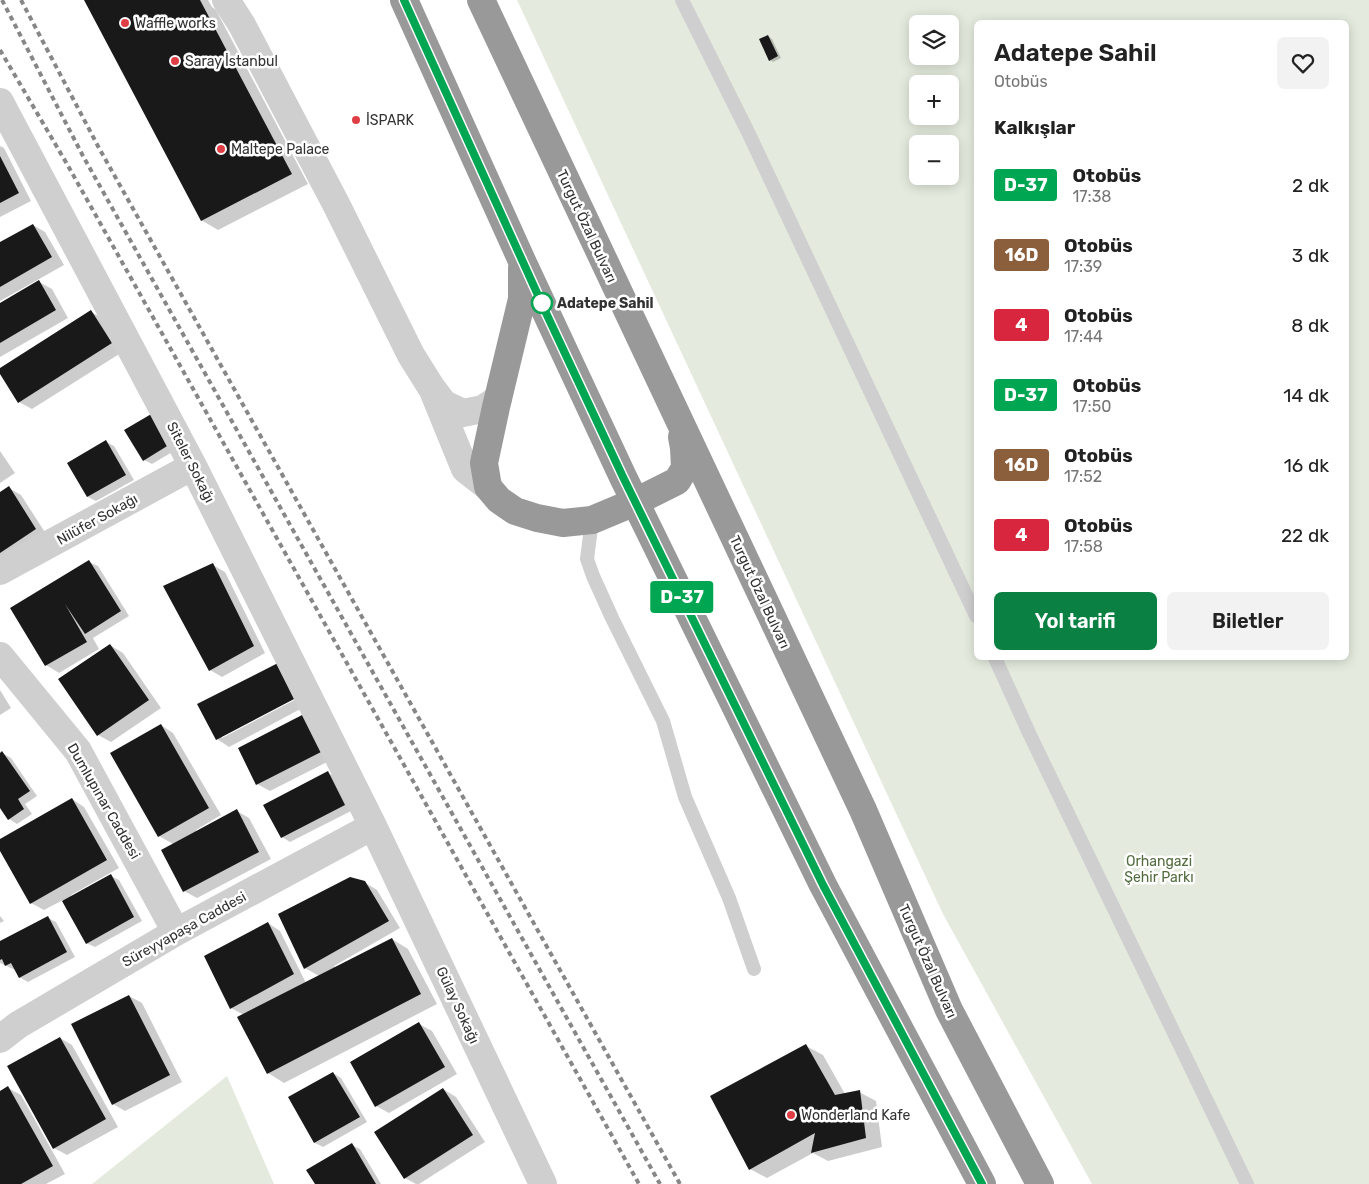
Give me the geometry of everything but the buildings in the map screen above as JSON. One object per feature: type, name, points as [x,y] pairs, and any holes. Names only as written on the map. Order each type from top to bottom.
[{"type":"highway","points":[[404,0],[522,261],[635,502],[823,885],[982,1184]]},
{"type":"highway","name":"Turgut Özal Bulvarı","points":[[481,0],[863,810],[949,1010],[1040,1184]]},
{"type":"highway","points":[[522,261],[522,299],[484,463],[488,486],[499,500],[515,511],[563,523],[592,520],[635,502],[678,481],[685,468],[684,448],[678,419]]},
{"type":"street","points":[[210,0],[256,77],[376,314],[411,355]]},
{"type":"street","points":[[226,0],[242,25],[336,204],[411,355],[431,387],[444,404],[463,413],[483,409],[498,399]]},
{"type":"street","name":"Siteler Sokağı","points":[[0,102],[193,466],[373,826]]},
{"type":"street","points":[[431,387],[465,469],[488,486]]},
{"type":"street","name":"Nilüfer Sokağı","points":[[0,571],[193,466]]},
{"type":"street","name":"Dumlupınar Caddesi","points":[[0,656],[78,751],[176,932]]},
{"type":"street","name":"Süreyyapaşa Caddesi","points":[[6,1026],[373,826]]},
{"type":"street","name":"Gülay Sokağı","points":[[373,826],[543,1184]]},
{"type":"lane","points":[[682,0],[752,140],[974,612]]},
{"type":"lane","points":[[592,520],[587,560],[612,618],[663,721],[685,797],[729,898],[754,969]]},
{"type":"lane","points":[[996,660],[1247,1184]]},
{"type":"green space","name":"Orhangazi Şehir Parkı","points":[[517,0],[1369,0],[1369,1184],[1092,1184],[943,914]]},
{"type":"green space","points":[[227,1076],[274,1184],[92,1184]]},
{"type":"railway","points":[[2,0],[83,156],[660,1184]]},
{"type":"railway","points":[[21,0],[99,148],[680,1184]]},
{"type":"railway","points":[[0,50],[67,164],[639,1184]]},
{"type":"bus line","name":"D-37","points":[[404,0],[522,261],[623,477],[823,885],[982,1184]]},
{"type":"place","name":"Waffle works","points":[[125,23]]},
{"type":"place","name":"Saray İstanbul","points":[[175,61]]},
{"type":"place","name":"İSPARK","points":[[356,120]]},
{"type":"place","name":"Maltepe Palace","points":[[221,149]]},
{"type":"place","name":"Adatepe Sahil","points":[[542,303]]},
{"type":"place","name":"Wonderland Kafe","points":[[791,1115]]}]
